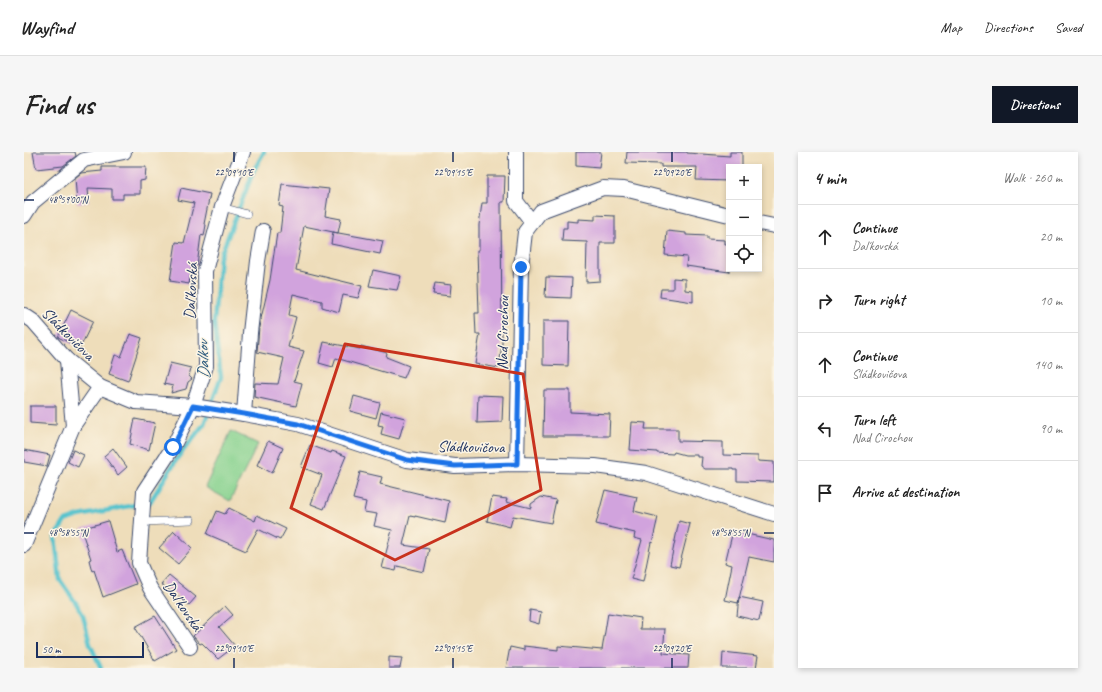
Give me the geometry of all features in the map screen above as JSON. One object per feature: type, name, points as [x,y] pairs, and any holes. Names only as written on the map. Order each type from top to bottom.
[{"type":"street","points":[[24,216],[33,202],[84,160],[124,152]]},
{"type":"street","name":"Daľkovská","points":[[190,647],[150,588],[139,563],[144,491],[173,447],[203,408],[206,366],[205,271],[227,208],[243,152]]},
{"type":"street","points":[[516,152],[516,201],[532,222]]},
{"type":"street","name":"Nad Cirochou","points":[[517,464],[521,267],[525,232],[541,211],[603,188],[624,189],[726,214]]},
{"type":"street","points":[[762,224],[774,226]]},
{"type":"street","points":[[244,414],[250,333],[263,231]]},
{"type":"street","name":"Sládkovičova","points":[[24,315],[33,321],[67,360],[100,387],[136,402],[203,408],[298,424],[407,460],[455,466],[517,464],[595,466],[646,473],[774,514]]},
{"type":"street","points":[[67,360],[73,426]]},
{"type":"street","points":[[24,544],[73,426],[100,387]]},
{"type":"lane","points":[[227,208],[247,214]]},
{"type":"lane","points":[[143,517],[191,520]]},
{"type":"highlighted area","points":[[345,344],[523,374],[541,490],[395,560],[291,508]]},
{"type":"green space","points":[[231,431],[258,444],[230,501],[205,487]]},
{"type":"building","points":[[33,152],[75,152],[76,156],[63,166],[36,169]]},
{"type":"building","points":[[576,152],[601,152],[599,168],[576,166]]},
{"type":"building","points":[[627,152],[687,152],[730,156],[730,152],[742,152],[742,164],[726,164],[726,181],[696,180],[697,167],[661,167],[661,164],[626,163]]},
{"type":"building","points":[[102,167],[146,167],[145,180],[140,181],[140,194],[123,194],[123,199],[112,199],[112,189],[88,188],[89,202],[77,204],[75,178],[81,173],[102,171]]},
{"type":"building","points":[[487,176],[505,176],[504,202],[501,202],[502,344],[499,368],[475,364],[480,334],[476,334],[475,313],[479,313],[477,250],[479,250],[479,225],[482,203],[487,203]]},
{"type":"building","points":[[282,184],[329,189],[325,216],[341,219],[338,233],[304,226],[296,270],[362,286],[358,298],[343,295],[339,312],[322,307],[322,301],[293,294],[289,315],[296,317],[288,347],[304,351],[294,381],[302,383],[296,406],[254,397],[255,383],[278,384],[284,358],[257,352],[259,327],[270,280],[277,233],[280,233],[283,207],[279,206]]},
{"type":"building","points":[[181,188],[210,194],[204,224],[206,225],[204,236],[201,235],[197,266],[192,265],[189,284],[170,281],[176,242],[184,243],[194,203],[178,200]]},
{"type":"building","points":[[595,215],[615,216],[615,243],[600,243],[600,281],[586,282],[587,242],[562,241],[563,228],[567,228],[567,221],[578,222],[578,219],[595,220]]},
{"type":"building","points":[[667,231],[686,233],[686,235],[707,236],[707,239],[725,240],[726,272],[686,266],[687,257],[665,255]]},
{"type":"building","points":[[333,232],[383,241],[380,254],[331,244]]},
{"type":"building","points":[[373,270],[401,276],[397,290],[369,286]]},
{"type":"building","points":[[546,277],[572,278],[571,298],[545,297]]},
{"type":"building","points":[[673,278],[685,279],[685,290],[693,291],[693,302],[660,297],[661,289],[673,289]]},
{"type":"building","points":[[435,283],[451,285],[450,296],[433,294]]},
{"type":"building","points":[[71,310],[93,321],[80,348],[58,337]]},
{"type":"building","points":[[543,321],[569,321],[568,366],[543,365]]},
{"type":"building","points":[[130,334],[142,338],[128,381],[109,374],[115,355],[121,357]]},
{"type":"building","points":[[324,342],[360,349],[361,346],[387,353],[386,357],[409,366],[404,378],[336,358],[333,367],[319,363]]},
{"type":"building","points":[[170,363],[191,368],[189,376],[192,379],[188,382],[186,389],[171,393],[173,386],[164,384]]},
{"type":"building","points":[[544,390],[570,390],[570,412],[610,414],[609,436],[543,436]]},
{"type":"building","points":[[478,395],[503,396],[502,422],[477,423]]},
{"type":"building","points":[[354,396],[380,403],[376,418],[350,411]]},
{"type":"building","points":[[30,406],[56,406],[56,425],[30,423]]},
{"type":"building","points":[[381,412],[405,418],[399,439],[381,434],[383,426],[378,425]]},
{"type":"building","points":[[135,419],[155,423],[149,450],[130,444]]},
{"type":"building","points":[[632,422],[646,423],[645,429],[678,429],[678,441],[723,442],[723,455],[758,456],[758,461],[774,462],[774,482],[737,481],[737,470],[705,469],[701,466],[702,457],[697,457],[697,455],[685,455],[674,452],[673,454],[630,450]]},
{"type":"building","points":[[268,441],[283,448],[272,473],[257,465]]},
{"type":"building","points":[[310,445],[331,453],[332,451],[346,456],[324,509],[311,504],[322,475],[301,467]]},
{"type":"building","points":[[113,448],[127,467],[118,475],[104,456]]},
{"type":"building","points":[[24,450],[50,455],[47,466],[24,462]]},
{"type":"building","points":[[73,450],[84,455],[78,467],[68,462]]},
{"type":"building","points":[[360,472],[382,477],[380,484],[449,501],[445,523],[410,516],[403,545],[429,549],[424,572],[397,566],[396,571],[382,568],[392,530],[374,526],[377,514],[364,512],[366,502],[353,499]]},
{"type":"building","points":[[605,490],[637,497],[634,511],[658,517],[643,582],[631,579],[642,540],[634,538],[635,533],[596,524]]},
{"type":"building","points":[[492,497],[507,499],[506,502],[531,508],[531,504],[541,497],[556,500],[551,523],[513,516],[510,527],[487,521]]},
{"type":"building","points":[[229,508],[255,521],[257,515],[286,529],[280,540],[258,529],[246,551],[207,534],[217,511],[225,514]]},
{"type":"building","points":[[108,521],[117,552],[122,550],[136,584],[103,597],[94,570],[92,571],[89,560],[91,559],[81,529]]},
{"type":"building","points":[[679,521],[690,524],[679,567],[670,565]]},
{"type":"building","points":[[174,531],[192,548],[178,564],[159,548]]},
{"type":"building","points":[[733,531],[774,540],[774,562],[749,557],[738,603],[725,600],[732,565],[725,563]]},
{"type":"building","points":[[169,575],[196,597],[189,605],[161,584]]},
{"type":"building","points":[[739,597],[763,602],[759,621],[737,616]]},
{"type":"building","points":[[225,606],[233,615],[219,627],[235,646],[218,659],[193,636]]},
{"type":"building","points":[[530,610],[541,612],[539,624],[529,621]]},
{"type":"building","points":[[608,613],[641,618],[640,629],[665,629],[663,653],[689,655],[688,668],[506,668],[510,647],[524,650],[524,646],[558,650],[558,646],[602,650]]},
{"type":"building","points":[[155,616],[176,649],[155,661],[135,627]]},
{"type":"building","points":[[723,652],[758,656],[756,668],[722,668]]},
{"type":"building","points":[[389,657],[402,658],[400,668],[389,668]]},
{"type":"waterway","name":"Dalkov","points":[[101,668],[90,644],[83,615],[60,580],[55,537],[65,521],[79,516],[150,502],[178,457],[204,424],[221,377],[214,322],[220,257],[254,170],[264,152]]},
{"type":"route","points":[[173,447],[193,406],[298,424],[407,460],[455,466],[517,464],[521,267]]}]
